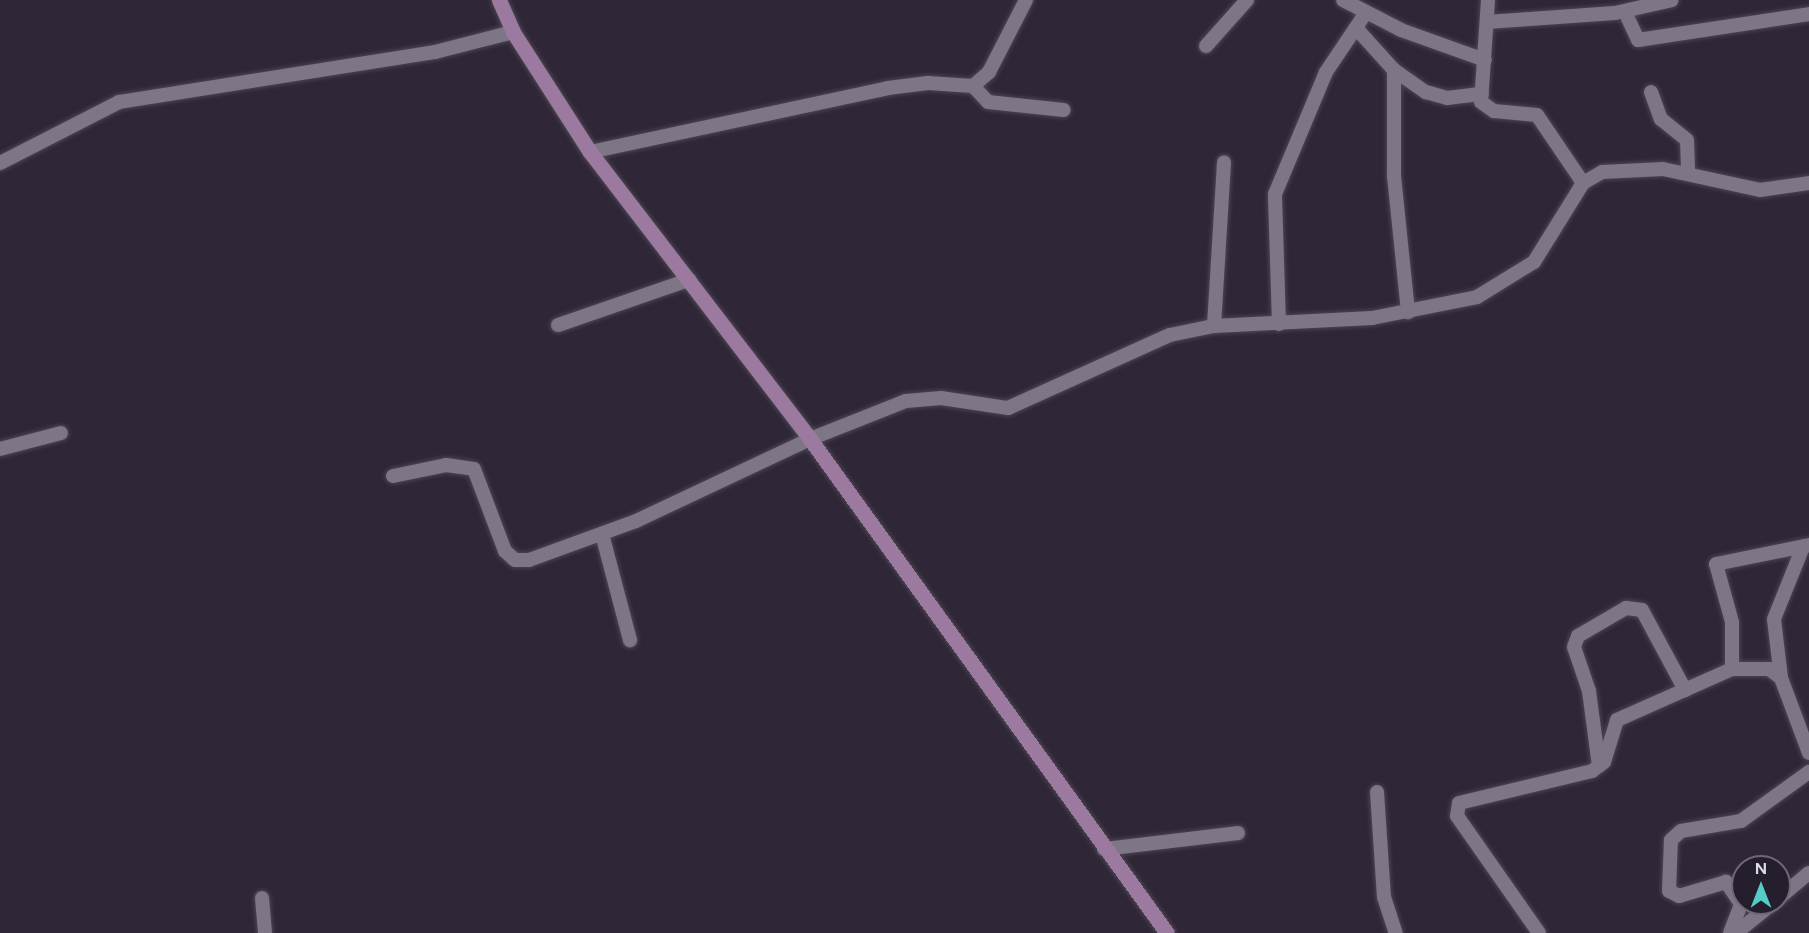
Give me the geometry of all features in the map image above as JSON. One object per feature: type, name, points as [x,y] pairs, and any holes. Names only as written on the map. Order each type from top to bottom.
[{"type":"street","points":[[499,0],[513,32],[590,152],[810,438],[1104,849],[1167,933]]},
{"type":"street","points":[[973,86],[989,72],[1026,0]]},
{"type":"street","points":[[1206,46],[1247,0]]},
{"type":"street","points":[[1343,0],[1365,14],[1485,60]]},
{"type":"street","points":[[1488,0],[1482,94],[1485,107],[1494,111],[1537,115],[1583,183]]},
{"type":"street","points":[[1487,22],[1626,12],[1672,0]]},
{"type":"street","points":[[1626,12],[1638,40],[1809,14]]},
{"type":"street","points":[[1279,324],[1275,194],[1326,72],[1365,14]]},
{"type":"street","points":[[1356,28],[1394,70],[1436,97],[1482,94]]},
{"type":"street","points":[[0,163],[119,102],[401,58],[513,32]]},
{"type":"street","points":[[1394,70],[1394,176],[1408,312]]},
{"type":"street","points":[[590,152],[888,88],[928,82],[973,86],[988,102],[1064,110]]},
{"type":"street","points":[[1651,92],[1661,119],[1687,140],[1688,174]]},
{"type":"street","points":[[1214,326],[1224,162]]},
{"type":"street","points":[[393,476],[446,465],[474,469],[505,551],[515,560],[602,534],[810,438],[926,398],[1008,408],[1170,335],[1214,326],[1279,324],[1408,312],[1476,297],[1524,272],[1557,230],[1583,183],[1602,172],[1688,174],[1760,190],[1809,183]]},
{"type":"street","points":[[558,325],[689,280]]},
{"type":"street","points":[[0,449],[61,433]]},
{"type":"street","points":[[602,534],[630,640]]},
{"type":"street","points":[[1732,669],[1732,622],[1716,564],[1806,546]]},
{"type":"street","points":[[1806,546],[1774,619],[1781,678],[1809,753]]},
{"type":"street","points":[[1599,766],[1589,691],[1574,647],[1578,636],[1626,608],[1642,609],[1685,690]]},
{"type":"street","points":[[1599,766],[1617,720],[1732,669],[1769,669],[1781,678]]},
{"type":"street","points":[[1539,933],[1457,809],[1466,800],[1599,766]]},
{"type":"street","points":[[1730,933],[1741,904],[1725,882],[1679,896],[1669,891],[1671,840],[1681,831],[1741,821],[1809,772]]},
{"type":"street","points":[[1377,792],[1384,897],[1396,933]]},
{"type":"street","points":[[1104,849],[1238,833]]},
{"type":"street","points":[[1791,888],[1809,873]]},
{"type":"street","points":[[262,898],[265,933]]},
{"type":"street","points":[[1736,933],[1758,915]]}]
